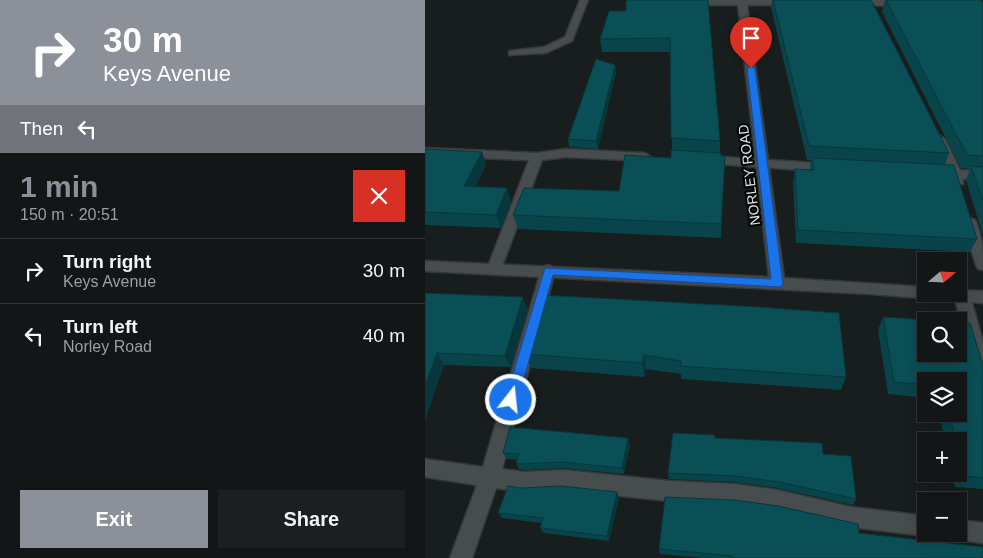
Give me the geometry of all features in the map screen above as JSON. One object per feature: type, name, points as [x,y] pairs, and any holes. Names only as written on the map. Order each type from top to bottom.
[{"type":"street","points":[[513,53],[545,50],[569,39],[584,0]]},
{"type":"street","points":[[698,1],[803,2]]},
{"type":"street","points":[[872,1],[879,17]]},
{"type":"street","name":"NORLEY ROAD","points":[[742,2],[777,284]]},
{"type":"street","points":[[842,2],[912,3]]},
{"type":"street","points":[[935,131],[956,175],[961,192]]},
{"type":"street","points":[[425,152],[537,157],[566,153],[653,157]]},
{"type":"street","points":[[494,268],[537,157]]},
{"type":"street","points":[[691,159],[846,169]]},
{"type":"street","points":[[929,173],[983,175]]},
{"type":"street","points":[[967,210],[983,266]]},
{"type":"street","points":[[425,266],[871,288],[917,292]]},
{"type":"street","points":[[461,558],[490,477],[549,271]]},
{"type":"street","points":[[967,296],[983,297]]},
{"type":"street","points":[[964,302],[983,372]]},
{"type":"street","points":[[425,468],[524,482],[564,480],[669,491],[735,494],[777,500],[851,517],[917,525]]},
{"type":"street","points":[[967,531],[983,533]]},
{"type":"building","points":[[626,0],[708,0],[720,141],[671,138],[670,38],[600,39],[609,11],[626,11]]},
{"type":"building","points":[[773,0],[871,0],[949,153],[809,146]]},
{"type":"building","points":[[886,0],[981,0],[983,3],[983,156],[967,155]]},
{"type":"building","points":[[596,59],[615,65],[596,141],[568,139]]},
{"type":"building","points":[[425,149],[482,152],[464,186],[507,188],[496,215],[425,212]]},
{"type":"building","points":[[671,150],[721,153],[721,156],[725,156],[721,224],[513,215],[524,188],[619,191],[625,155],[671,158]]},
{"type":"building","points":[[812,158],[954,165],[977,239],[798,230],[795,169],[814,170]]},
{"type":"building","points":[[971,166],[983,167],[983,201]]},
{"type":"building","points":[[425,293],[523,297],[505,356],[437,353],[425,386]]},
{"type":"building","points":[[542,295],[839,313],[846,377],[680,366],[681,361],[644,355],[642,363],[525,354]]},
{"type":"building","points":[[883,317],[917,319],[917,362],[967,362],[967,323],[970,323],[983,363],[983,478],[967,476],[967,432],[954,432],[951,422],[967,422],[967,372],[917,372],[917,384],[894,382]]},
{"type":"building","points":[[510,427],[628,438],[622,468],[561,462],[516,463],[519,454],[503,453]]},
{"type":"building","points":[[673,433],[715,435],[715,438],[822,443],[823,454],[851,456],[856,499],[779,482],[736,476],[668,473]]},
{"type":"building","points":[[508,486],[520,488],[561,486],[617,492],[607,536],[540,528],[543,518],[498,513]]},
{"type":"building","points":[[665,497],[735,500],[778,506],[858,524],[859,533],[917,540],[917,542],[939,542],[983,547],[983,558],[732,558],[733,556],[659,549]]},
{"type":"route","points":[[511,400],[549,271],[777,284],[751,68]]}]
